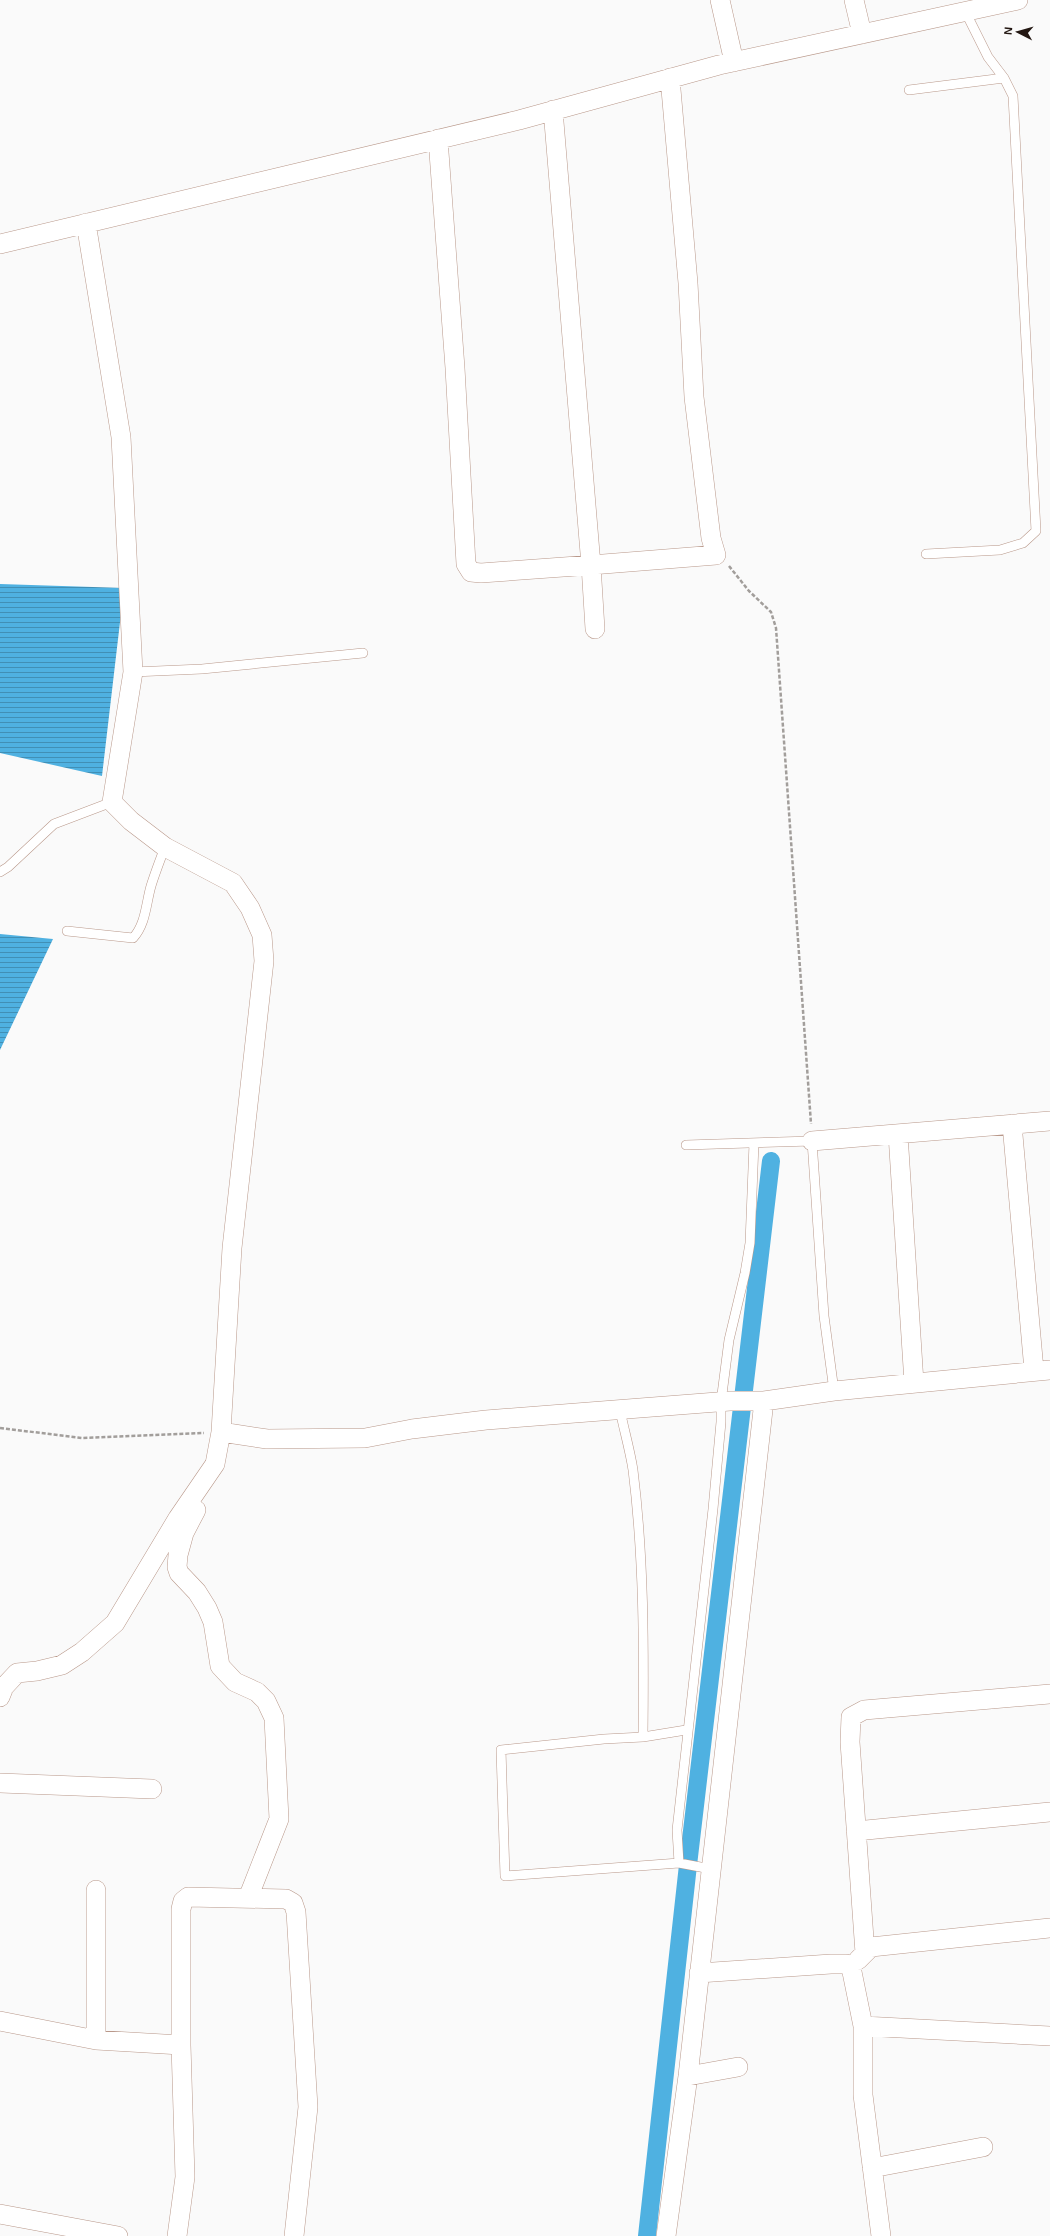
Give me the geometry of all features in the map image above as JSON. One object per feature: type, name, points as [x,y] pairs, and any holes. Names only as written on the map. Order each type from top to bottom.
[{"type":"street","points":[[720,0],[734,62]]},
{"type":"street","points":[[854,0],[862,34]]},
{"type":"street","points":[[0,244],[438,139],[734,62],[862,34],[975,6],[1018,0]]},
{"type":"street","points":[[438,139],[455,368],[466,564],[471,572],[481,573],[716,555],[708,519],[694,397],[688,282],[670,78]]},
{"type":"street","points":[[553,110],[595,629]]},
{"type":"street","points":[[86,223],[121,438],[132,672],[112,802],[131,821],[165,847],[233,883],[250,908],[262,935],[264,961],[232,1248],[221,1432],[215,1464],[215,1478],[212,1488],[189,1521],[184,1533],[177,1567],[179,1573],[197,1592],[207,1608],[213,1622],[220,1666],[235,1682],[257,1692],[266,1701],[274,1718],[279,1819],[248,1898]]},
{"type":"street","points":[[812,1141],[1050,1121]]},
{"type":"street","points":[[221,1432],[267,1439],[365,1438],[412,1429],[486,1420],[764,1401],[834,1391],[1042,1370],[1012,1124]]},
{"type":"street","points":[[898,1134],[914,1383]]},
{"type":"street","points":[[666,2236],[688,2076],[764,1401]]},
{"type":"street","points":[[0,1697],[4,1687],[17,1673],[37,1671],[62,1665],[82,1652],[115,1623],[178,1518],[215,1464]]},
{"type":"street","points":[[865,1953],[850,1742],[852,1717],[864,1710],[1050,1694]]},
{"type":"street","points":[[0,1783],[152,1789]]},
{"type":"street","points":[[856,1831],[1050,1812]]},
{"type":"street","points":[[96,1890],[96,2040]]},
{"type":"street","points":[[178,2236],[185,2177],[181,2046],[181,1909],[183,1901],[188,1897],[286,1899],[293,1903],[296,1912],[308,2107],[294,2236]]},
{"type":"street","points":[[851,1967],[871,1947],[1050,1928]]},
{"type":"street","points":[[699,1973],[831,1964],[846,1964],[851,1967],[863,2026],[863,2095],[881,2236]]},
{"type":"street","points":[[0,2022],[96,2040],[181,2046]]},
{"type":"street","points":[[863,2026],[1050,2036]]},
{"type":"street","points":[[688,2076],[738,2067]]},
{"type":"street","points":[[872,2168],[983,2148]]},
{"type":"street","points":[[0,2214],[35,2228],[118,2236]]},
{"type":"lane","points":[[926,554],[1000,550],[1023,543],[1036,531],[1013,96],[1004,78],[988,56],[975,6]]},
{"type":"lane","points":[[910,90],[1004,78]]},
{"type":"lane","points":[[132,672],[202,669],[363,653]]},
{"type":"lane","points":[[0,872],[8,867],[54,824],[112,802]]},
{"type":"lane","points":[[66,931],[133,938],[138,932],[143,921],[151,885],[165,847]]},
{"type":"lane","points":[[686,1145],[812,1141],[824,1316],[834,1391]]},
{"type":"lane","points":[[679,1862],[677,1830],[686,1730],[713,1509],[721,1422],[732,1402],[729,1340],[745,1273],[750,1243],[754,1144]]},
{"type":"lane","points":[[620,1410],[632,1469],[640,1543],[643,1613],[643,1737]]},
{"type":"lane","points":[[686,1730],[643,1737],[604,1739],[501,1750],[505,1876],[679,1862],[711,1870]]},
{"type":"path","points":[[716,555],[735,571],[749,591],[771,612],[776,628],[812,1141]]},
{"type":"path","points":[[0,1428],[82,1438],[221,1432]]},
{"type":"water","points":[[0,584],[124,588],[102,776],[0,753]]},
{"type":"water","points":[[0,934],[53,939],[0,1050]]},
{"type":"waterway","points":[[647,2236],[688,1865],[771,1161]]}]
